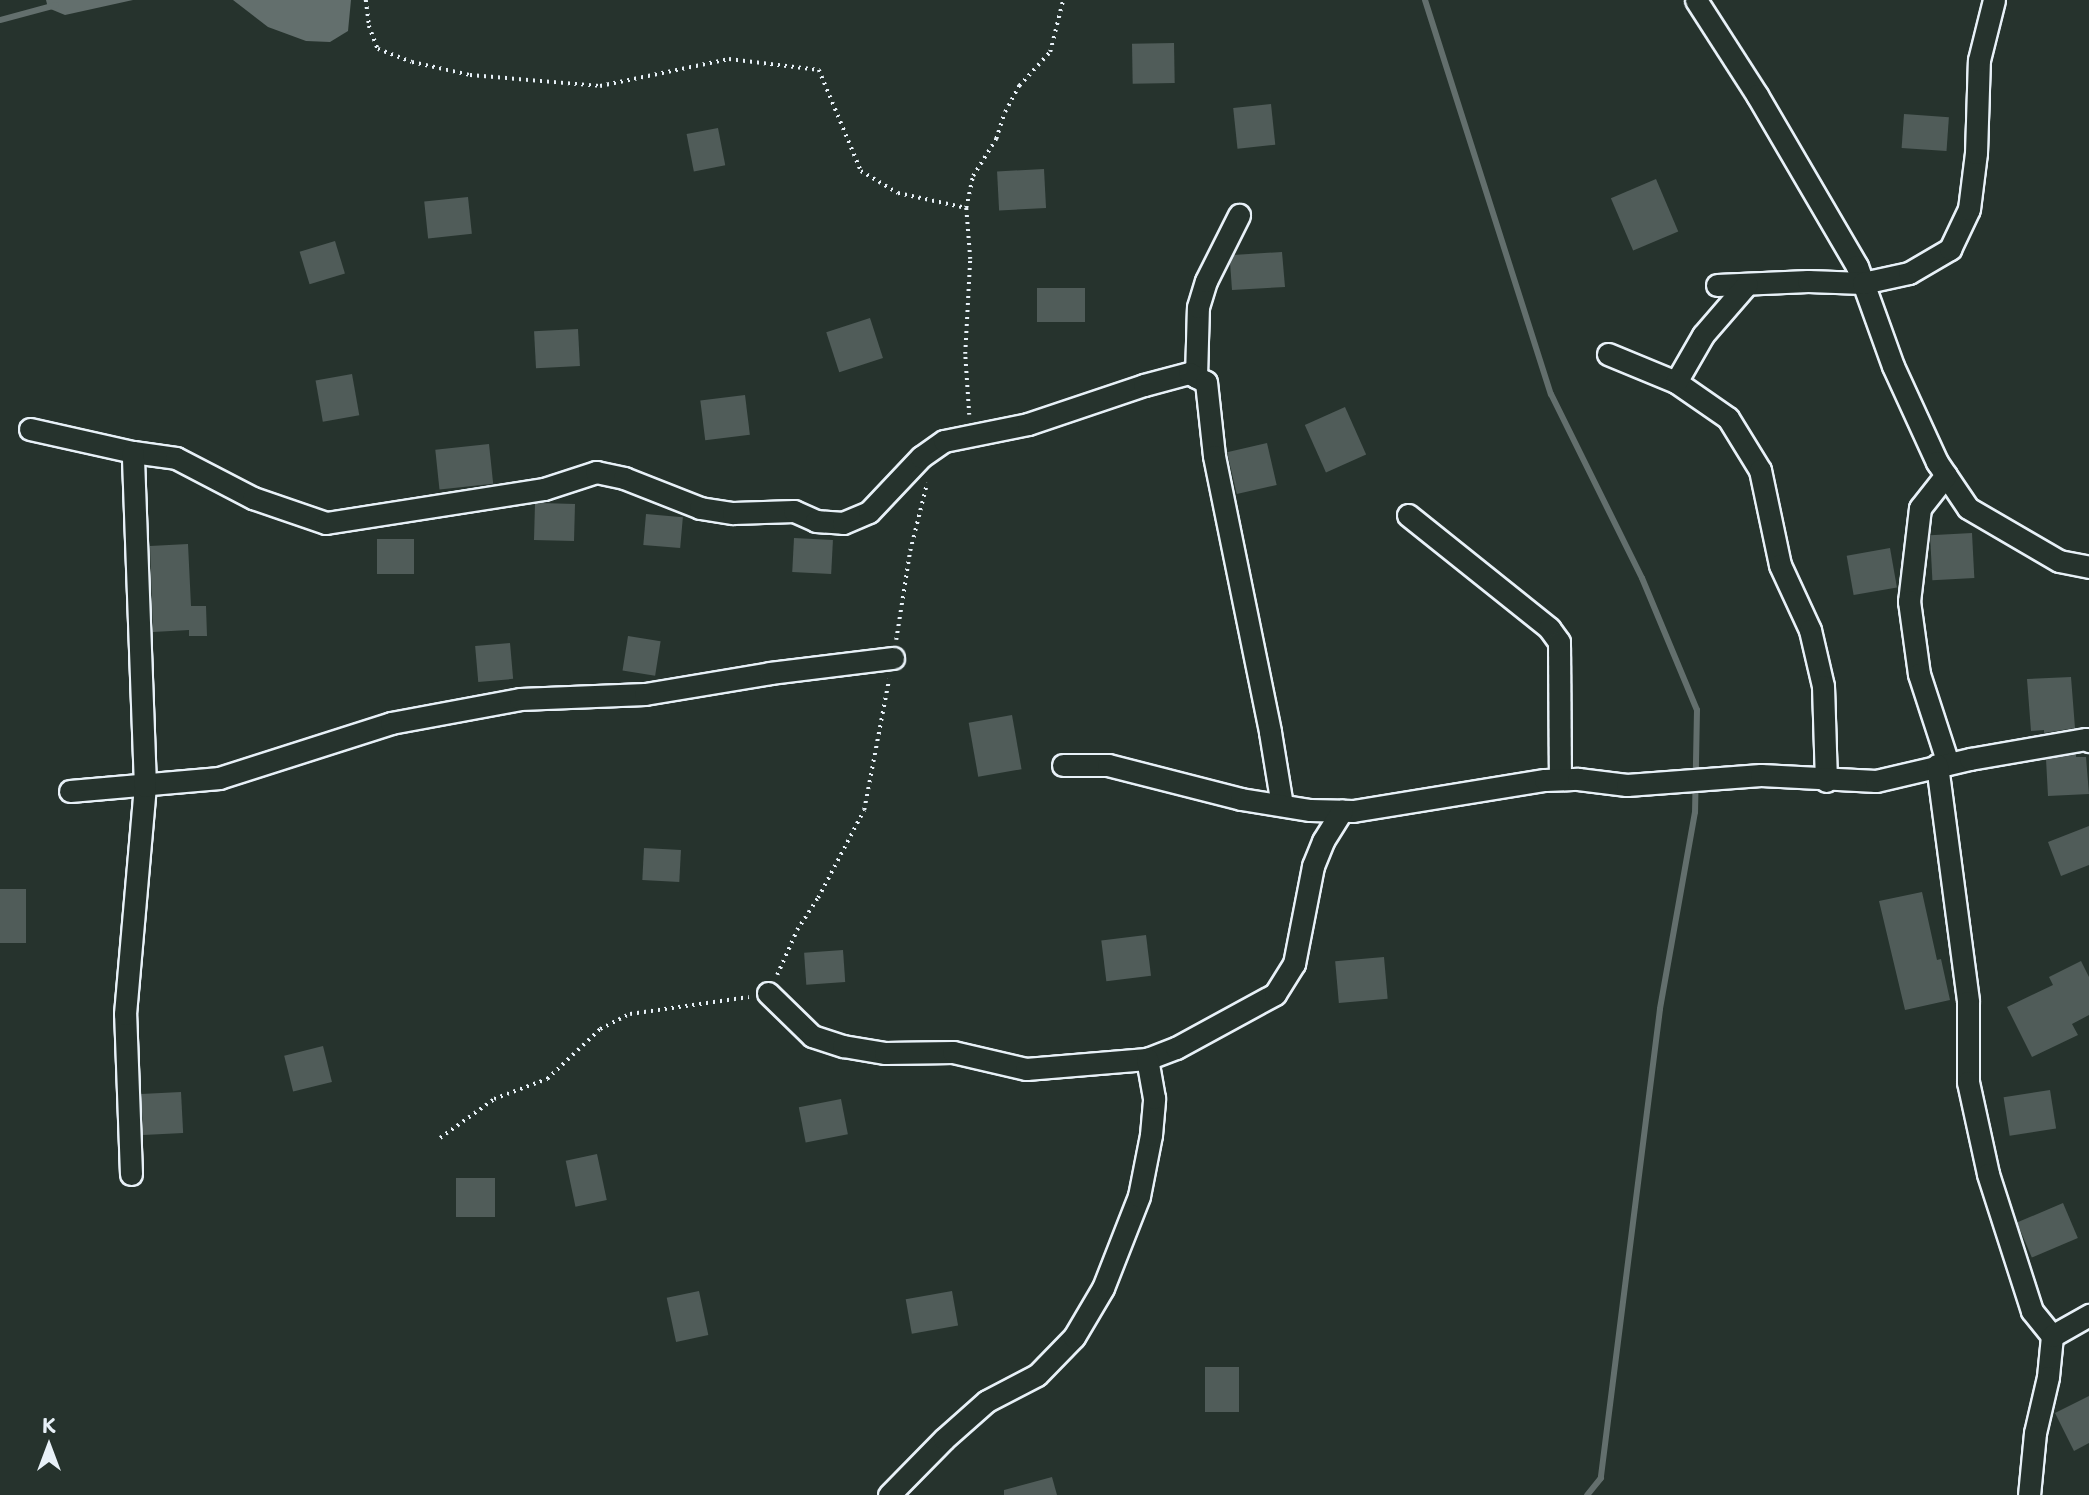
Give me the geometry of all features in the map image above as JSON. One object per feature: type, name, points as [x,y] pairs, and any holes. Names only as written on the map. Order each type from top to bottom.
[{"type":"street","points":[[1696,0],[1757,95],[1857,266],[1893,366],[1946,475],[1968,508],[2059,561],[2089,567]]},
{"type":"street","points":[[1717,285],[1808,281],[1863,283],[1909,273],[1950,249],[1969,209],[1976,153],[1979,60],[1994,0]]},
{"type":"street","points":[[1196,377],[1198,307],[1206,281],[1239,215]]},
{"type":"street","points":[[1676,382],[1703,335],[1747,284]]},
{"type":"street","points":[[1608,354],[1676,382],[1728,418],[1760,470],[1780,565],[1810,630],[1823,686],[1826,780]]},
{"type":"street","points":[[30,429],[133,452],[176,458],[253,498],[326,523],[544,489],[596,472],[624,478],[700,508],[733,513],[794,511],[816,521],[843,523],[869,512],[920,457],[944,441],[970,438],[1028,424],[1189,373],[1206,382],[1214,456],[1270,732],[1282,805]]},
{"type":"street","points":[[131,1174],[125,1014],[145,786],[133,452]]},
{"type":"street","points":[[1946,475],[1920,508],[1909,601],[1919,674],[1943,764],[1968,1002],[1968,1082],[1987,1174],[2032,1311],[2052,1336],[2048,1377],[2035,1433],[2029,1495]]},
{"type":"street","points":[[1408,515],[1549,628],[1559,642],[1560,779]]},
{"type":"street","points":[[70,791],[219,778],[391,723],[520,699],[645,694],[770,673],[892,658]]},
{"type":"street","points":[[1063,765],[1108,765],[1186,787],[1282,805],[1342,810],[1418,803],[1489,787],[1560,779],[1627,785],[1761,775],[1876,781],[1943,764],[2086,739],[2089,741]]},
{"type":"street","points":[[768,993],[812,1035],[843,1046],[885,1053],[953,1052],[1026,1069],[1147,1059],[1177,1048],[1275,994],[1294,964],[1313,866],[1323,841],[1342,810]]},
{"type":"street","points":[[889,1495],[944,1438],[987,1401],[1037,1375],[1074,1337],[1103,1288],[1139,1196],[1152,1135],[1154,1097],[1147,1059]]},
{"type":"street","points":[[2052,1336],[2089,1315]]},
{"type":"path","points":[[366,0],[369,26],[378,49],[412,62],[470,75],[600,86],[729,59],[819,70],[861,171],[898,193],[966,208]]},
{"type":"path","points":[[970,438],[965,354],[970,259],[966,208],[973,176],[996,139],[1009,104],[1019,86],[1050,52],[1063,0]]},
{"type":"path","points":[[440,1138],[494,1098],[547,1079],[600,1029],[630,1014],[768,993],[797,930],[818,898],[864,810],[910,551],[936,447]]},
{"type":"shaded area","points":[[46,0],[133,0],[65,15],[48,8]]},
{"type":"shaded area","points":[[233,0],[351,0],[348,31],[330,42],[306,41],[268,27]]},
{"type":"building","points":[[1174,43],[1175,83],[1133,84],[1132,44]]},
{"type":"building","points":[[1271,104],[1275,145],[1237,149],[1233,108]]},
{"type":"building","points":[[1904,114],[1949,117],[1947,151],[1902,148]]},
{"type":"building","points":[[718,128],[725,165],[694,171],[687,134]]},
{"type":"building","points":[[1044,169],[1046,208],[999,210],[997,171]]},
{"type":"building","points":[[1656,179],[1678,231],[1633,251],[1611,198]]},
{"type":"building","points":[[468,197],[472,234],[428,238],[424,202]]},
{"type":"building","points":[[335,241],[345,274],[310,284],[300,252]]},
{"type":"building","points":[[1282,252],[1285,287],[1232,290],[1230,262],[1233,255]]},
{"type":"building","points":[[1037,288],[1085,288],[1085,322],[1037,322]]},
{"type":"building","points":[[870,318],[883,358],[839,372],[826,332]]},
{"type":"building","points":[[578,329],[580,366],[536,368],[534,331]]},
{"type":"building","points":[[352,374],[359,415],[323,422],[316,380]]},
{"type":"building","points":[[745,395],[750,435],[705,440],[700,400]]},
{"type":"building","points":[[1345,407],[1366,455],[1326,472],[1305,425]]},
{"type":"building","points":[[1267,443],[1277,485],[1237,494],[1227,452]]},
{"type":"building","points":[[489,444],[493,484],[439,489],[435,450]]},
{"type":"building","points":[[535,504],[575,504],[574,541],[534,540]]},
{"type":"building","points":[[646,514],[683,517],[680,548],[643,545]]},
{"type":"building","points":[[1972,533],[1974,578],[1932,580],[1930,535]]},
{"type":"building","points":[[794,538],[833,540],[831,574],[792,572]]},
{"type":"building","points":[[377,539],[414,539],[414,574],[377,574]]},
{"type":"building","points":[[188,544],[191,606],[206,606],[207,636],[189,636],[189,630],[153,632],[150,546]]},
{"type":"building","points":[[1890,548],[1897,587],[1854,595],[1847,556]]},
{"type":"building","points":[[628,636],[661,641],[655,676],[623,671]]},
{"type":"building","points":[[510,643],[513,679],[478,682],[475,646]]},
{"type":"building","points":[[2071,677],[2075,728],[2044,733],[2044,730],[2031,731],[2027,679]]},
{"type":"building","points":[[1012,715],[1022,769],[978,777],[969,723]]},
{"type":"building","points":[[2076,754],[2076,757],[2086,757],[2089,794],[2048,796],[2046,759]]},
{"type":"building","points":[[2089,826],[2089,865],[2061,876],[2048,842]]},
{"type":"building","points":[[644,848],[681,850],[679,882],[642,880]]},
{"type":"building","points":[[0,889],[26,889],[26,943],[0,943]]},
{"type":"building","points":[[1922,892],[1937,960],[1941,959],[1950,1000],[1905,1010],[1879,901]]},
{"type":"building","points":[[1146,935],[1151,976],[1106,981],[1101,940]]},
{"type":"building","points":[[843,950],[845,982],[806,985],[804,953]]},
{"type":"building","points":[[1384,957],[1388,999],[1339,1003],[1335,961]]},
{"type":"building","points":[[2081,961],[2089,977],[2089,1015],[2072,1024],[2078,1035],[2032,1057],[2007,1007],[2053,985],[2049,977]]},
{"type":"building","points":[[323,1046],[332,1082],[293,1092],[284,1056]]},
{"type":"building","points":[[2050,1090],[2056,1129],[2010,1136],[2004,1097]]},
{"type":"building","points":[[181,1092],[183,1133],[143,1135],[141,1094]]},
{"type":"building","points":[[841,1099],[848,1134],[806,1143],[799,1107]]},
{"type":"building","points":[[597,1154],[607,1200],[575,1207],[566,1161]]},
{"type":"building","points":[[456,1178],[495,1178],[495,1217],[456,1217]]},
{"type":"building","points":[[2063,1203],[2078,1238],[2032,1258],[2017,1223]]},
{"type":"building","points":[[699,1291],[708,1335],[676,1342],[667,1298]]},
{"type":"building","points":[[952,1291],[958,1325],[912,1334],[906,1299]]},
{"type":"building","points":[[1205,1367],[1239,1367],[1239,1412],[1205,1412]]},
{"type":"building","points":[[2089,1396],[2089,1443],[2074,1451],[2055,1413]]},
{"type":"building","points":[[1052,1477],[1057,1495],[1004,1495],[1004,1490]]},
{"type":"waterway","points":[[1425,0],[1551,394],[1642,578],[1697,710],[1695,812],[1660,1009],[1601,1478],[1587,1495]]},
{"type":"waterway","points":[[0,20],[56,5]]}]
